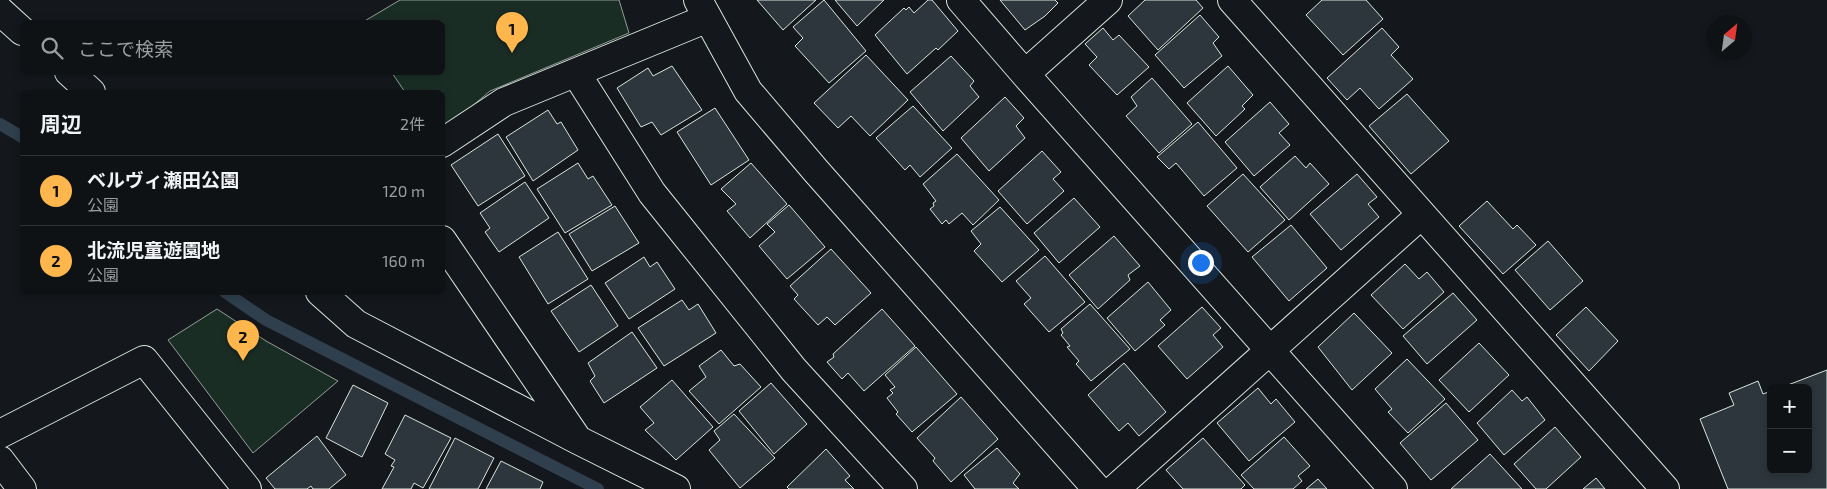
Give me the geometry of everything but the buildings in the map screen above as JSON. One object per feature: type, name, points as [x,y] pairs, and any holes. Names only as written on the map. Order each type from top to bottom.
[{"type":"street","points":[[961,0],[1393,489]]},
{"type":"street","points":[[1025,74],[1108,0]]},
{"type":"street","points":[[1232,0],[1665,489]]},
{"type":"street","points":[[445,141],[504,102],[576,73],[703,9],[748,92],[816,172],[1097,489]]},
{"type":"street","points":[[0,11],[20,29]]},
{"type":"street","points":[[576,73],[652,193],[794,370],[903,489]]},
{"type":"street","points":[[72,75],[89,90]]},
{"type":"street","points":[[1115,489],[1422,214]]},
{"type":"street","points":[[445,244],[578,440]]},
{"type":"street","points":[[323,295],[356,324],[676,489]]},
{"type":"street","points":[[0,434],[144,360],[247,489]]},
{"type":"street","points":[[0,460],[22,489]]},
{"type":"green space","points":[[400,0],[619,0],[629,33],[490,91],[445,129],[445,90],[404,90],[393,75],[445,75],[445,20],[366,20]]},
{"type":"green space","points":[[217,309],[266,341],[338,381],[253,453],[168,340]]},
{"type":"waterway","points":[[0,124],[20,136]]},
{"type":"waterway","points":[[229,295],[266,320],[598,489]]},
{"type":"place","name":"ベルヴィ瀬田公園","points":[[512,53]]},
{"type":"place","name":"北流児童遊園地","points":[[243,361]]}]
